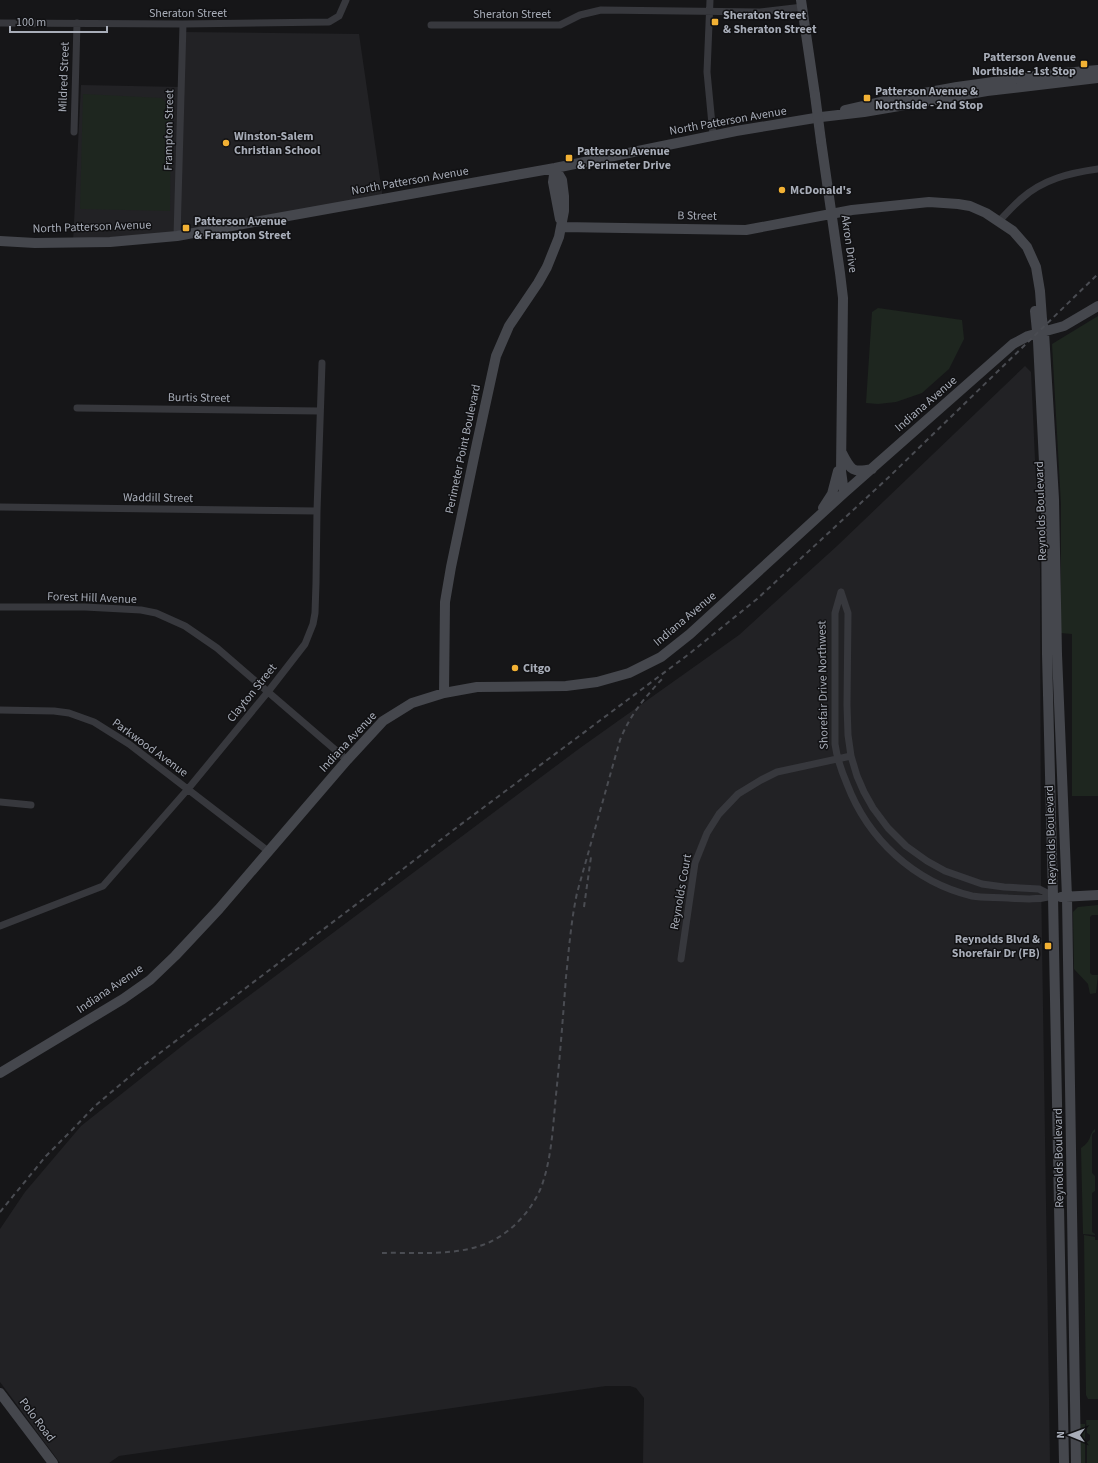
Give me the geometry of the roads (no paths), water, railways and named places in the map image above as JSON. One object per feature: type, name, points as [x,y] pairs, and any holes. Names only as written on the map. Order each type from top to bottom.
[{"type":"main road","name":"Akron Drive","points":[[802,4],[840,272],[842,298],[841,455],[844,494]]},
{"type":"main road","name":"North Patterson Avenue","points":[[821,117],[864,105],[957,87],[1052,74],[1098,70]]},
{"type":"main road","name":"North Patterson Avenue","points":[[0,241],[35,243],[110,242],[178,236],[555,168],[713,135],[821,117],[864,112],[987,91],[1098,78]]},
{"type":"main road","name":"Perimeter Point Boulevard","points":[[444,693],[445,606],[447,590],[496,356],[508,326],[547,267],[555,251],[562,227],[564,196],[562,180],[555,168]]},
{"type":"main road","name":"Reynolds Boulevard","points":[[831,213],[940,202],[970,206],[999,221],[1013,231],[1027,247],[1036,267],[1040,291],[1046,503],[1047,654],[1064,1463]]},
{"type":"main road","name":"B Street","points":[[562,227],[746,230],[774,226],[831,213]]},
{"type":"main road","name":"Indiana Avenue","points":[[0,1073],[123,999],[150,980],[175,956],[209,919],[347,760],[383,721],[412,703],[444,693],[477,687],[566,686],[597,682],[629,673],[661,657],[690,634],[844,494],[1014,344],[1028,336],[1064,326],[1098,306]]},
{"type":"main road","name":"Reynolds Boulevard","points":[[1040,333],[1054,499],[1057,654],[1066,897],[1076,1463]]},
{"type":"main road","points":[[841,455],[849,467],[853,470],[859,471],[872,469]]},
{"type":"main road","points":[[812,523],[830,497],[841,455]]},
{"type":"main road","name":"Shorefair Drive Northwest","points":[[1053,896],[1066,897],[1098,895]]},
{"type":"main road","name":"Polo Road","points":[[0,1393],[53,1463]]},
{"type":"street","name":"Sheraton Street","points":[[0,23],[183,24],[329,22],[338,16],[346,0]]},
{"type":"street","points":[[710,0],[707,72],[713,135]]},
{"type":"street","name":"Sheraton Street","points":[[431,25],[560,25],[580,15],[601,10],[710,10],[760,12],[802,4]]},
{"type":"street","name":"Mildred Street","points":[[74,132],[77,23]]},
{"type":"street","name":"Frampton Street","points":[[178,236],[183,24]]},
{"type":"street","points":[[999,221],[1021,198],[1037,186],[1057,177],[1098,169]]},
{"type":"street","name":"Clayton Street","points":[[0,926],[103,886],[188,789],[305,644],[313,624],[316,583],[322,363]]},
{"type":"street","name":"Burtis Street","points":[[77,408],[320,411]]},
{"type":"street","name":"Waddill Street","points":[[0,507],[317,510]]},
{"type":"street","name":"Shorefair Drive Northwest","points":[[841,592],[848,613],[847,705],[848,735],[851,756],[857,776],[873,808],[888,828],[901,841],[927,861],[945,871],[982,884],[1039,889],[1053,896],[1039,899],[972,896],[926,878],[887,848],[873,832],[854,804],[837,759],[835,744],[835,613],[841,592]]},
{"type":"street","name":"Forest Hill Avenue","points":[[0,608],[124,608],[156,613],[172,620],[198,634],[217,648],[267,693],[347,760]]},
{"type":"street","name":"Parkwood Avenue","points":[[0,710],[54,711],[69,713],[94,722],[129,744],[268,852]]},
{"type":"street","name":"Reynolds Court","points":[[681,959],[695,862],[707,832],[719,814],[738,794],[777,772],[851,756]]},
{"type":"street","points":[[0,802],[31,804]]},
{"type":"railway","points":[[0,1212],[46,1156],[96,1105],[140,1068],[456,828],[689,654],[757,599],[890,476],[1098,274]]},
{"type":"railway","points":[[382,1253],[437,1253],[477,1247],[490,1242],[507,1232],[528,1211],[538,1194],[548,1163],[552,1140],[569,946],[577,893],[620,740],[628,722],[638,707],[663,678]]},
{"type":"railway","points":[[584,907],[591,857]]},
{"type":"place","name":"Sheraton Street & Sheraton Street","points":[[715,22]]},
{"type":"place","name":"Patterson Avenue Northside - 1st Stop","points":[[1084,64]]},
{"type":"place","name":"Patterson Avenue & Northside - 2nd Stop","points":[[867,98]]},
{"type":"place","name":"Winston-Salem Christian School","points":[[226,143]]},
{"type":"place","name":"Patterson Avenue & Perimeter Drive","points":[[569,158]]},
{"type":"place","name":"McDonald's","points":[[782,190]]},
{"type":"place","name":"Patterson Avenue & Frampton Street","points":[[186,228]]},
{"type":"place","name":"Citgo","points":[[515,668]]},
{"type":"place","name":"Reynolds Blvd & Shorefair Dr (FB)","points":[[1048,946]]}]
